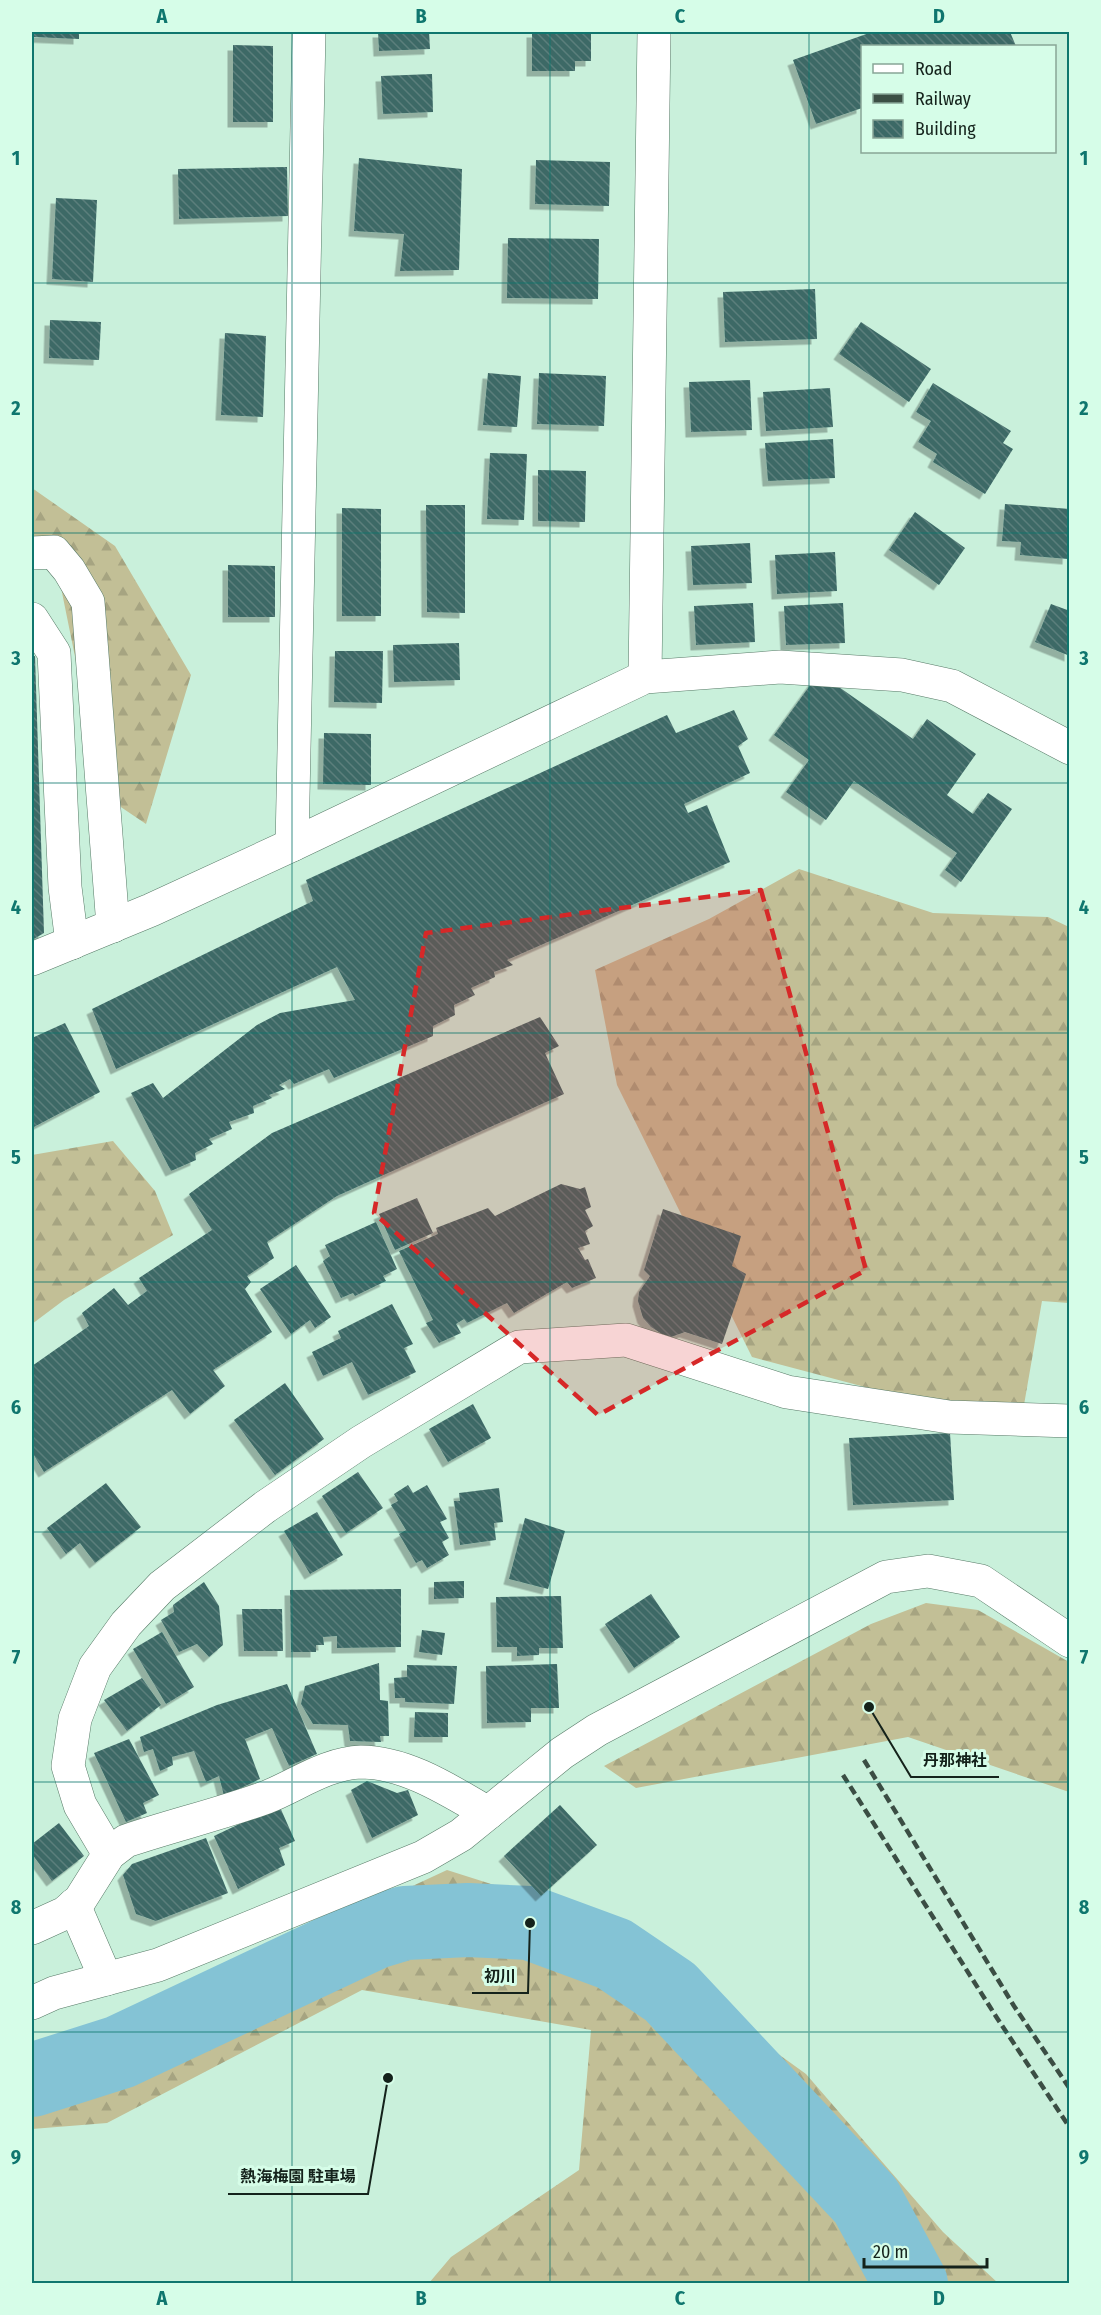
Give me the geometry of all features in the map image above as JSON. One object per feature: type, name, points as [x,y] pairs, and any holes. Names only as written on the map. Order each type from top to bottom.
[{"type":"street","points":[[292,846],[309,32]]},
{"type":"street","points":[[645,677],[654,32]]},
{"type":"street","points":[[32,553],[54,552],[69,570],[88,602],[113,926]]},
{"type":"street","points":[[32,619],[54,653],[66,886],[72,943]]},
{"type":"street","points":[[32,959],[113,926],[292,846],[645,677],[780,667],[902,675],[952,686],[1070,748]]},
{"type":"street","points":[[109,1854],[80,1805],[68,1766],[75,1719],[95,1667],[126,1624],[162,1586],[265,1507],[361,1442],[519,1347],[627,1340],[787,1392],[949,1417],[1070,1421]]},
{"type":"street","points":[[32,2003],[54,1993],[159,1965],[423,1857],[461,1835],[562,1754],[597,1730],[886,1577],[928,1571],[981,1581],[1070,1641]]},
{"type":"street","points":[[32,1928],[65,1913],[80,1900],[109,1854],[126,1841],[267,1797],[331,1768],[361,1762],[396,1768],[446,1789],[488,1813]]},
{"type":"street","points":[[74,1905],[106,1979]]},
{"type":"highlighted area","points":[[761,890],[866,1270],[598,1415],[374,1213],[426,933]]},
{"type":"green space","points":[[32,488],[115,546],[191,675],[146,824],[103,795],[54,553],[32,559]]},
{"type":"green space","points":[[799,869],[933,913],[1048,917],[1069,927],[1069,1303],[1042,1301],[1020,1428],[752,1357],[617,1085],[595,970],[709,919]]},
{"type":"green space","points":[[113,1141],[155,1191],[173,1235],[64,1300],[32,1324],[32,1155]]},
{"type":"green space","points":[[926,1603],[978,1610],[1069,1662],[1069,1792],[908,1737],[636,1788],[604,1766],[871,1624]]},
{"type":"green space","points":[[447,1870],[585,1914],[806,2074],[943,2232],[998,2283],[429,2283],[451,2257],[579,2170],[591,2030],[362,1990],[107,2123],[32,2129],[32,2057],[121,2021]]},
{"type":"building","points":[[32,32],[79,32],[79,39],[32,37]]},
{"type":"building","points":[[378,32],[429,32],[430,49],[379,51]]},
{"type":"building","points":[[532,32],[591,32],[591,61],[575,61],[575,71],[532,71]]},
{"type":"building","points":[[872,32],[1010,32],[1016,45],[861,45],[861,108],[816,124],[793,60]]},
{"type":"building","points":[[233,45],[273,46],[273,122],[233,122]]},
{"type":"building","points":[[432,74],[433,112],[383,114],[381,76]]},
{"type":"building","points":[[359,158],[462,169],[459,270],[400,271],[404,234],[354,231]]},
{"type":"building","points":[[536,160],[610,162],[609,206],[535,204]]},
{"type":"building","points":[[287,167],[288,216],[179,219],[178,169]]},
{"type":"building","points":[[56,198],[97,200],[93,282],[52,279]]},
{"type":"building","points":[[508,238],[599,239],[598,299],[507,298]]},
{"type":"building","points":[[815,289],[817,339],[725,342],[723,292]]},
{"type":"building","points":[[50,320],[101,322],[99,360],[49,358]]},
{"type":"building","points":[[861,322],[931,369],[909,402],[839,354]]},
{"type":"building","points":[[225,333],[266,336],[263,417],[221,415]]},
{"type":"building","points":[[488,373],[521,376],[517,427],[483,425]]},
{"type":"building","points":[[539,373],[606,376],[604,426],[537,424]]},
{"type":"building","points":[[750,380],[752,430],[691,432],[689,382]]},
{"type":"building","points":[[933,383],[1011,431],[1003,443],[1013,449],[985,494],[933,462],[937,454],[918,442],[931,421],[916,412]]},
{"type":"building","points":[[830,388],[833,427],[766,431],[763,392]]},
{"type":"building","points":[[833,439],[835,478],[768,481],[765,443]]},
{"type":"building","points":[[490,453],[527,454],[524,520],[487,519]]},
{"type":"building","points":[[538,470],[586,471],[585,522],[538,521]]},
{"type":"building","points":[[1005,504],[1070,509],[1068,559],[1020,555],[1021,542],[1002,541]]},
{"type":"building","points":[[426,505],[465,505],[465,613],[427,612]]},
{"type":"building","points":[[342,508],[381,509],[381,616],[342,616]]},
{"type":"building","points":[[915,512],[965,548],[939,585],[889,550]]},
{"type":"building","points":[[750,543],[752,583],[693,585],[691,546]]},
{"type":"building","points":[[835,552],[837,591],[777,594],[775,555]]},
{"type":"building","points":[[228,565],[275,566],[275,617],[228,617]]},
{"type":"building","points":[[753,603],[755,642],[696,645],[694,606]]},
{"type":"building","points":[[843,603],[845,643],[786,645],[784,606]]},
{"type":"building","points":[[1051,604],[1070,611],[1070,656],[1035,642]]},
{"type":"building","points":[[459,643],[460,680],[394,682],[393,645]]},
{"type":"building","points":[[335,651],[383,651],[382,703],[334,702]]},
{"type":"building","points":[[32,656],[35,656],[44,933],[32,940]]},
{"type":"building","points":[[819,673],[913,739],[927,719],[976,754],[947,795],[973,814],[988,793],[1012,809],[961,882],[945,870],[957,853],[854,781],[826,820],[786,792],[809,760],[774,735]]},
{"type":"building","points":[[734,710],[748,739],[738,746],[750,773],[684,804],[688,813],[707,805],[730,862],[507,960],[513,965],[494,972],[495,977],[471,988],[475,995],[454,1005],[455,1015],[433,1026],[433,1036],[334,1078],[329,1069],[294,1084],[290,1079],[279,1085],[285,1089],[269,1095],[272,1098],[253,1106],[254,1113],[229,1122],[232,1129],[209,1139],[213,1144],[195,1153],[196,1160],[171,1171],[131,1093],[153,1083],[163,1098],[257,1025],[280,1013],[355,1000],[337,967],[116,1069],[92,1009],[313,901],[306,880],[667,715],[676,733]]},
{"type":"building","points":[[324,733],[371,734],[371,785],[323,784]]},
{"type":"building","points":[[540,1017],[559,1046],[545,1053],[564,1094],[337,1196],[267,1242],[274,1258],[247,1276],[251,1282],[245,1289],[272,1332],[213,1370],[225,1386],[190,1414],[172,1390],[44,1472],[32,1452],[32,1366],[89,1326],[82,1313],[114,1288],[128,1305],[147,1291],[139,1278],[212,1230],[189,1194],[272,1133]]},
{"type":"building","points":[[65,1023],[100,1092],[32,1128],[32,1038]]},
{"type":"building","points":[[561,1184],[580,1189],[585,1187],[591,1207],[585,1210],[593,1226],[585,1231],[590,1244],[578,1248],[585,1260],[588,1259],[596,1278],[572,1288],[567,1282],[514,1313],[507,1303],[467,1323],[464,1319],[456,1324],[461,1333],[439,1343],[426,1323],[433,1320],[399,1251],[438,1234],[436,1228],[488,1208],[495,1216]]},
{"type":"building","points":[[417,1198],[433,1233],[395,1250],[379,1214]]},
{"type":"building","points":[[663,1209],[741,1236],[732,1266],[746,1274],[722,1344],[685,1332],[671,1337],[651,1327],[643,1318],[638,1301],[639,1292],[650,1276],[644,1270]]},
{"type":"building","points":[[376,1222],[397,1269],[383,1276],[386,1281],[355,1296],[353,1293],[341,1298],[323,1261],[330,1256],[325,1245]]},
{"type":"building","points":[[296,1265],[331,1317],[315,1328],[310,1320],[291,1334],[260,1289]]},
{"type":"building","points":[[392,1304],[413,1344],[404,1348],[416,1372],[368,1395],[352,1362],[323,1376],[312,1352],[341,1338],[338,1331]]},
{"type":"building","points":[[285,1383],[324,1439],[275,1475],[234,1420]]},
{"type":"building","points":[[473,1404],[491,1438],[448,1462],[429,1429]]},
{"type":"building","points":[[950,1433],[954,1500],[853,1505],[849,1438]]},
{"type":"building","points":[[358,1472],[383,1508],[346,1533],[322,1496]]},
{"type":"building","points":[[106,1483],[141,1527],[95,1563],[80,1543],[66,1554],[47,1528]]},
{"type":"building","points":[[408,1485],[413,1493],[427,1485],[447,1519],[440,1522],[449,1538],[442,1542],[449,1555],[427,1568],[422,1560],[416,1563],[399,1534],[406,1530],[391,1505],[398,1501],[394,1494]]},
{"type":"building","points":[[499,1488],[503,1522],[494,1523],[496,1540],[460,1545],[454,1501],[460,1501],[459,1493]]},
{"type":"building","points":[[317,1512],[343,1555],[310,1574],[284,1531]]},
{"type":"building","points":[[525,1518],[565,1531],[548,1589],[509,1579]]},
{"type":"building","points":[[464,1581],[464,1598],[434,1599],[434,1582]]},
{"type":"building","points":[[204,1582],[219,1606],[223,1645],[209,1657],[197,1644],[179,1652],[161,1620],[174,1612],[173,1605]]},
{"type":"building","points":[[401,1589],[401,1647],[337,1648],[337,1636],[323,1637],[324,1645],[316,1645],[316,1652],[291,1652],[290,1590]]},
{"type":"building","points":[[651,1594],[680,1637],[634,1668],[605,1624]]},
{"type":"building","points":[[561,1596],[563,1648],[539,1648],[539,1655],[517,1656],[517,1647],[497,1647],[496,1597]]},
{"type":"building","points":[[242,1609],[282,1609],[283,1651],[244,1651]]},
{"type":"building","points":[[422,1630],[445,1633],[442,1655],[419,1652]]},
{"type":"building","points":[[162,1632],[194,1687],[166,1704],[133,1649]]},
{"type":"building","points":[[379,1663],[380,1700],[388,1701],[389,1736],[380,1736],[381,1742],[350,1741],[348,1725],[313,1724],[301,1704],[305,1686]]},
{"type":"building","points":[[557,1664],[559,1708],[531,1708],[531,1722],[487,1723],[486,1666]]},
{"type":"building","points":[[407,1665],[457,1666],[454,1704],[405,1702],[405,1698],[395,1698],[394,1678],[407,1677]]},
{"type":"building","points":[[142,1678],[161,1705],[127,1731],[104,1700]]},
{"type":"building","points":[[287,1684],[317,1754],[289,1766],[272,1728],[245,1739],[260,1779],[224,1796],[219,1776],[206,1782],[194,1751],[172,1757],[173,1765],[160,1771],[153,1749],[144,1752],[140,1737],[217,1705]]},
{"type":"building","points":[[415,1712],[448,1713],[448,1737],[414,1737]]},
{"type":"building","points":[[129,1739],[159,1795],[143,1803],[147,1813],[126,1822],[94,1753]]},
{"type":"building","points":[[367,1781],[397,1793],[408,1790],[418,1815],[372,1838],[351,1790]]},
{"type":"building","points":[[279,1805],[295,1841],[279,1848],[285,1865],[238,1889],[214,1836]]},
{"type":"building","points":[[560,1805],[597,1845],[541,1896],[504,1856]]},
{"type":"building","points":[[59,1823],[84,1856],[52,1881],[32,1854],[32,1844]]},
{"type":"building","points":[[206,1838],[228,1893],[156,1921],[136,1914],[123,1875],[132,1864]]},
{"type":"waterway","points":[[32,2080],[120,2052],[375,1932],[405,1923],[468,1920],[530,1923],[614,1954],[670,1992],[866,2201],[911,2284]]},
{"type":"railway","points":[[864,1760],[1014,2006],[1070,2089]]},
{"type":"railway","points":[[843,1775],[997,2018],[1070,2128]]},
{"type":"place","name":"丹那神社","points":[[869,1707]]},
{"type":"place","name":"初川","points":[[530,1923]]},
{"type":"place","name":"熱海梅園 駐車場","points":[[388,2078]]}]
